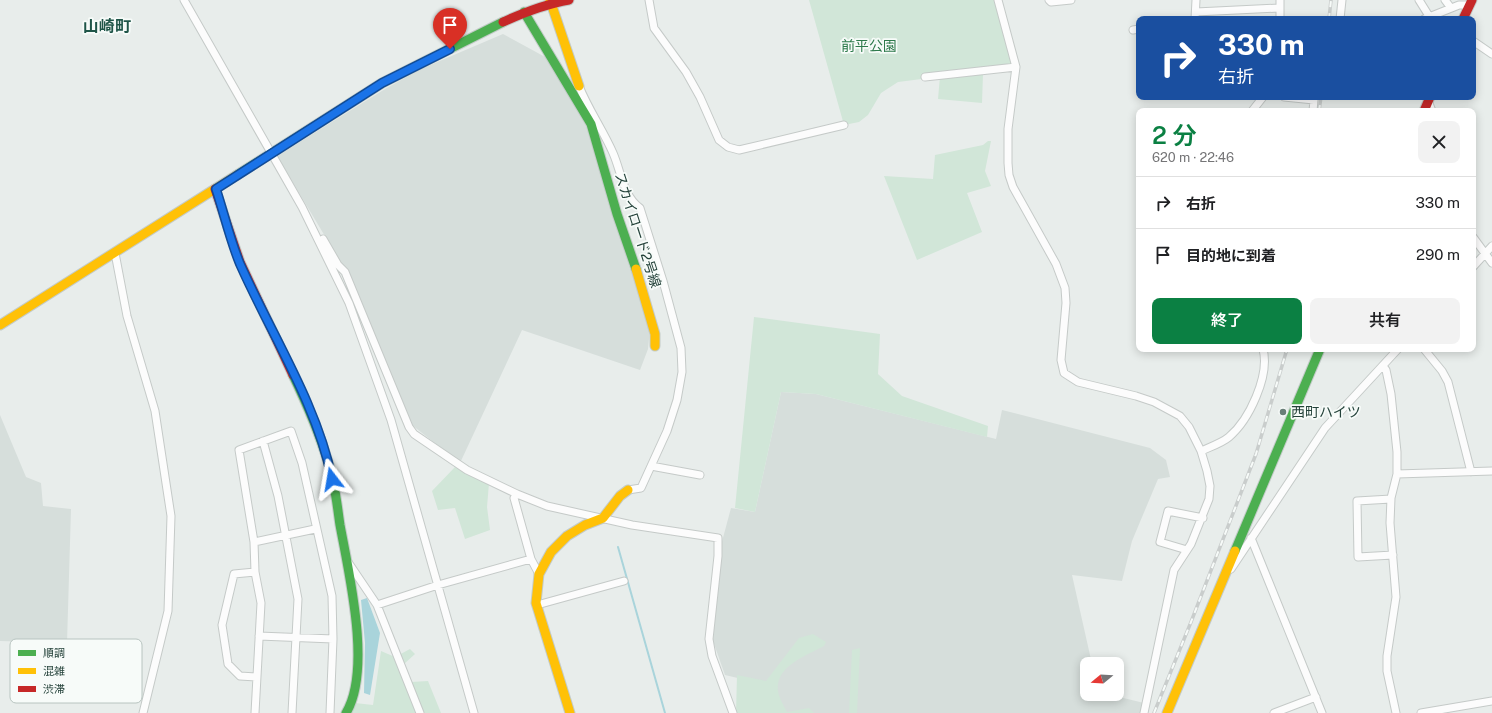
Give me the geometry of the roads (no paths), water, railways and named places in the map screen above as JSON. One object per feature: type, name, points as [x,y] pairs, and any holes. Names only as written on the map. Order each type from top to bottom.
[{"type":"street","points":[[184,0],[306,215],[349,303],[392,420],[474,713]]},
{"type":"street","points":[[0,325],[382,83],[524,12],[551,2],[569,0]]},
{"type":"street","points":[[649,0],[654,28],[686,72],[700,97],[719,140],[728,147],[739,150],[844,125]]},
{"type":"street","points":[[998,0],[1016,67],[1008,129],[1009,175],[1013,187],[1056,264],[1065,288],[1066,303],[1061,360],[1064,373],[1078,382],[1136,396],[1167,408],[1180,416],[1190,427],[1201,451],[1210,486],[1209,500],[1203,518],[1187,550],[1174,570],[1144,713]]},
{"type":"street","points":[[1049,0],[1051,2],[1071,0]]},
{"type":"street","points":[[1196,0],[1195,16],[1279,8]]},
{"type":"street","points":[[1280,0],[1280,16]]},
{"type":"street","points":[[1340,16],[1342,0]]},
{"type":"street","points":[[1419,0],[1426,16]]},
{"type":"street","points":[[1445,0],[1451,8]]},
{"type":"street","points":[[1429,16],[1459,5],[1480,0]]},
{"type":"street","points":[[551,2],[579,86],[614,154],[620,176],[633,203],[640,208],[663,281],[681,348],[682,372],[677,400],[667,431],[641,488],[628,490],[620,496],[603,518],[585,525],[567,536],[551,552],[539,574],[537,581],[537,605],[570,713]]},
{"type":"street","points":[[1465,16],[1472,2]]},
{"type":"street","name":"スカイロード2号線","points":[[524,12],[591,124],[617,214],[642,286],[655,334],[655,346]]},
{"type":"street","points":[[1476,43],[1492,54]]},
{"type":"street","points":[[925,77],[1016,67]]},
{"type":"street","points":[[1254,108],[1261,100]]},
{"type":"street","points":[[216,189],[240,262],[312,415],[329,464],[347,561],[357,627],[357,681],[352,703],[346,713]]},
{"type":"street","points":[[306,215],[315,226],[338,265],[345,272],[409,427],[414,434],[467,470],[517,494],[547,506],[632,525],[718,538],[718,556],[709,639],[712,656],[731,713]]},
{"type":"street","points":[[1476,242],[1492,263]]},
{"type":"street","points":[[1476,264],[1492,246]]},
{"type":"street","points":[[115,253],[128,316],[155,411],[171,516],[168,611],[143,713]]},
{"type":"street","points":[[1201,451],[1228,438],[1239,426],[1264,377],[1264,352]]},
{"type":"street","points":[[1167,713],[1319,352]]},
{"type":"street","points":[[1220,584],[1325,428],[1396,352]]},
{"type":"street","points":[[1426,352],[1442,371],[1448,382],[1471,472]]},
{"type":"street","points":[[1384,366],[1391,394],[1398,452],[1397,474],[1391,499],[1390,523],[1394,555],[1396,597],[1387,656],[1387,671],[1396,713]]},
{"type":"street","points":[[255,713],[261,603],[255,572],[254,542],[239,450],[291,431],[302,463],[315,529],[332,596],[333,640],[330,713]]},
{"type":"street","points":[[263,441],[278,496],[298,599],[292,713]]},
{"type":"street","points":[[651,466],[700,475]]},
{"type":"street","points":[[1397,474],[1492,471]]},
{"type":"street","points":[[517,494],[514,498],[531,559],[539,574]]},
{"type":"street","points":[[1391,499],[1357,501],[1358,557],[1394,555]]},
{"type":"street","points":[[1187,550],[1160,542],[1168,511],[1203,518]]},
{"type":"street","points":[[254,542],[315,529]]},
{"type":"street","points":[[1251,538],[1322,713]]},
{"type":"street","points":[[377,605],[438,585],[531,559]]},
{"type":"street","points":[[347,561],[377,605],[420,713]]},
{"type":"street","points":[[255,572],[234,574],[222,625],[228,664],[240,676],[256,677]]},
{"type":"street","points":[[537,605],[624,581]]},
{"type":"street","points":[[259,636],[333,640]]},
{"type":"street","points":[[1274,713],[1316,697]]},
{"type":"street","points":[[1421,713],[1492,701]]},
{"type":"water","points":[[367,598],[380,633],[370,695],[364,693],[365,643],[361,600]]},
{"type":"waterway","points":[[618,547],[665,713]]},
{"type":"railway","points":[[1329,16],[1331,0]]},
{"type":"railway","points":[[1319,108],[1321,100]]},
{"type":"railway","points":[[1154,713],[1256,454],[1286,352]]},
{"type":"place","name":"西町ハイツ","points":[[1283,412]]},
{"type":"district","name":"山崎町","points":[[107,26]]},
{"type":"park label","name":"前平公園","points":[[869,46]]}]
